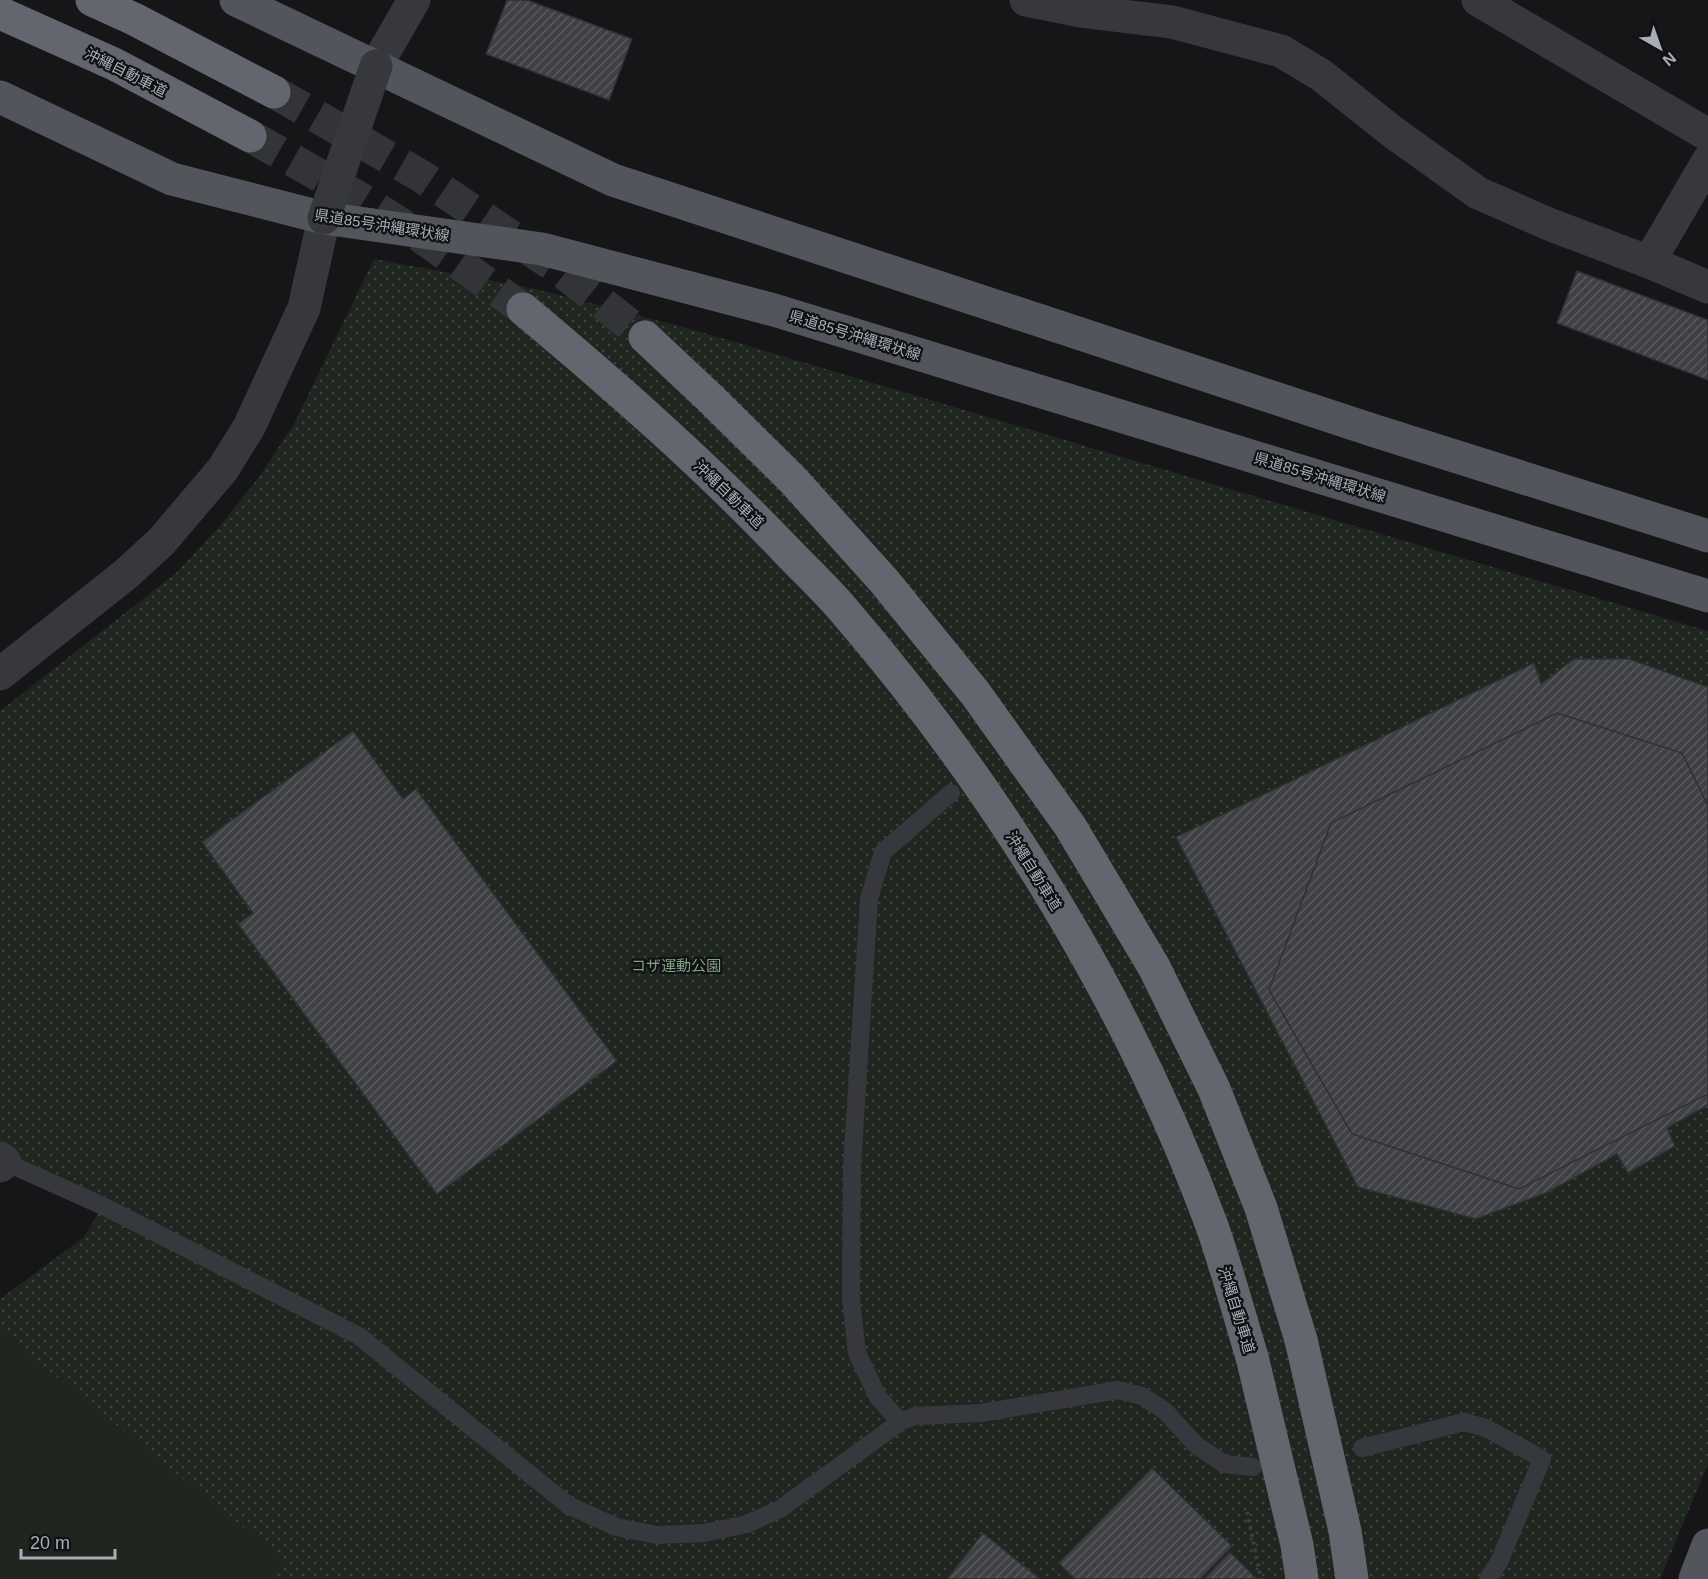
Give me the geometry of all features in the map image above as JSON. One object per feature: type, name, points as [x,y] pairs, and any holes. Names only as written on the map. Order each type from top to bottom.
[{"type":"highway","points":[[92,0],[274,92]]},
{"type":"highway","name":"沖縄自動車道","points":[[0,13],[114,64],[250,136]]},
{"type":"highway","name":"沖縄自動車道","points":[[523,309],[616,387],[740,501],[845,611],[942,734],[1024,852],[1106,991],[1163,1110],[1212,1227],[1252,1357],[1297,1545],[1302,1579]]},
{"type":"highway","points":[[645,337],[793,480],[884,581],[975,693],[1070,826],[1154,967],[1214,1089],[1261,1208],[1301,1340],[1345,1531],[1352,1579]]},
{"type":"main road","points":[[236,0],[613,180],[1372,430],[1708,536]]},
{"type":"main road","name":"県道85号沖縄環状線","points":[[0,97],[172,179],[324,218],[542,249],[763,307],[1708,596]]},
{"type":"main road","points":[[1695,1579],[1708,1545]]},
{"type":"street","points":[[0,674],[126,574],[161,542],[223,469],[253,417],[304,308],[324,218],[376,66],[414,0]]},
{"type":"street","points":[[1026,0],[1081,11],[1178,11],[1281,51],[1321,75],[1394,133],[1478,193],[1551,225],[1708,287]]},
{"type":"street","points":[[1478,0],[1708,135]]},
{"type":"street","points":[[1649,262],[1708,161]]},
{"type":"lane","points":[[900,1422],[878,1397],[857,1353],[851,1299],[852,1166],[869,899],[883,852],[951,793]]},
{"type":"lane","points":[[2,1162],[101,1205],[359,1336],[568,1505],[616,1527],[657,1535],[704,1533],[747,1524],[780,1509],[900,1422],[915,1416],[981,1413],[1118,1390],[1143,1396],[1165,1411],[1196,1445],[1224,1464],[1253,1467]]},
{"type":"lane","points":[[1362,1448],[1464,1422],[1486,1428],[1542,1459],[1499,1562],[1488,1579]]},
{"type":"path","points":[[1247,1512],[1261,1579]]},
{"type":"green space","name":"コザ運動公園","points":[[374,259],[532,288],[698,331],[1708,631],[1708,1464],[1660,1579],[0,1579],[0,1299],[83,1238],[108,1198],[8,1156],[0,1150],[0,711],[176,573],[220,526],[259,477],[294,424]]},
{"type":"green space","points":[[2,1333],[284,1560],[266,1579],[0,1579],[0,1334]]},
{"type":"building","points":[[507,0],[527,0],[632,39],[609,100],[486,54]]},
{"type":"building","points":[[1577,271],[1708,320],[1708,380],[1557,323]]},
{"type":"building","points":[[1574,659],[1629,659],[1708,687],[1708,1105],[1667,1128],[1675,1146],[1628,1173],[1617,1154],[1548,1192],[1476,1219],[1358,1187],[1176,837],[1534,663],[1541,684]]},
{"type":"building","points":[[1557,713],[1682,753],[1708,806],[1708,1094],[1519,1189],[1352,1134],[1269,990],[1331,823]]},
{"type":"building","points":[[353,731],[403,799],[416,789],[617,1061],[437,1194],[238,924],[253,913],[202,842]]},
{"type":"building","points":[[1152,1468],[1232,1546],[1200,1579],[1075,1579],[1059,1563]]},
{"type":"building","points":[[983,1533],[1040,1579],[947,1579]]},
{"type":"building","points":[[1230,1552],[1257,1579],[1204,1579]]},
{"type":"tunnel","points":[[274,92],[421,176],[559,269],[645,337]]},
{"type":"tunnel","points":[[250,136],[363,200],[423,238],[523,309]]}]
